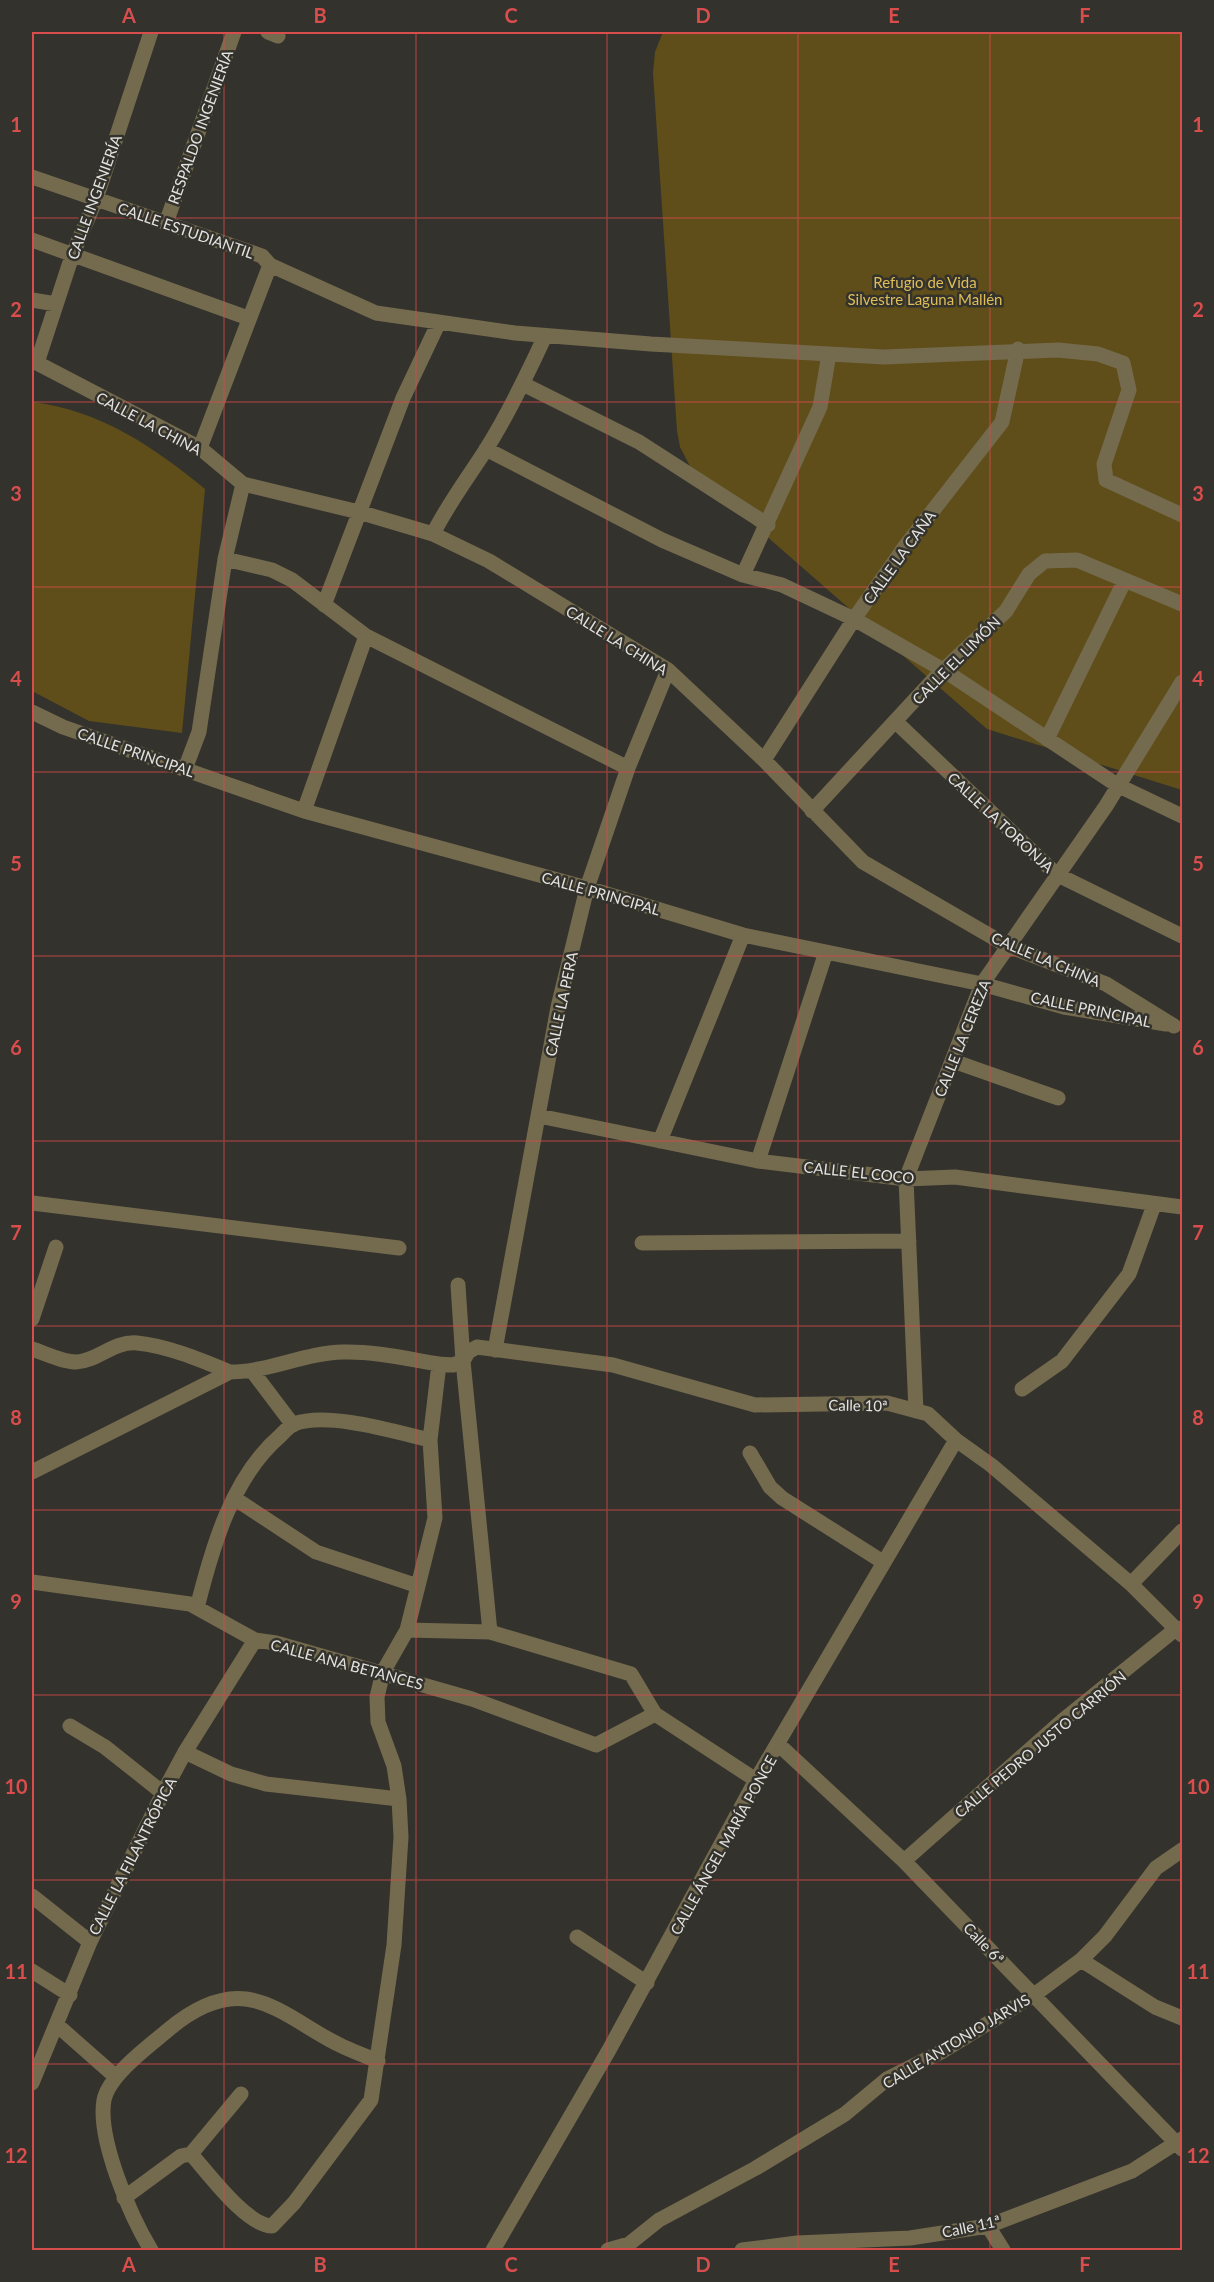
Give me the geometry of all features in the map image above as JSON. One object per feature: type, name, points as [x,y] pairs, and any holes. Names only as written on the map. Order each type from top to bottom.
[{"type":"street","name":"CALLE INGENIERÍA","points":[[34,363],[72,256],[96,199],[151,32]]},
{"type":"street","name":"RESPALDO INGENIERÍA","points":[[166,223],[234,32]]},
{"type":"street","name":"CALLE ESTUDIANTIL","points":[[32,177],[262,256],[270,264],[376,313],[544,336],[829,354],[885,357],[1018,349],[1098,354],[1123,363],[1129,390],[1104,464],[1106,480],[1182,515]]},
{"type":"street","points":[[32,240],[248,318]]},
{"type":"street","points":[[200,448],[270,264]]},
{"type":"street","points":[[32,300],[56,304]]},
{"type":"street","points":[[324,605],[403,398],[439,322]]},
{"type":"street","points":[[433,534],[447,507],[486,449],[523,384],[544,336]]},
{"type":"street","name":"CALLE LA CAÑA","points":[[764,760],[906,544],[1002,422],[1018,349]]},
{"type":"street","points":[[743,575],[768,525],[820,407],[829,354]]},
{"type":"street","name":"CALLE LA CHINA","points":[[34,363],[200,448],[243,484],[358,512],[433,534],[489,561],[668,670],[764,760],[863,862],[1006,945],[1106,984],[1178,1028]]},
{"type":"street","points":[[523,384],[639,441],[768,525]]},
{"type":"street","points":[[486,449],[662,540],[743,575],[782,585],[854,620],[945,671],[1117,785],[1182,816]]},
{"type":"street","points":[[185,769],[199,732],[225,559],[243,484]]},
{"type":"street","points":[[225,559],[282,575],[366,636],[628,768]]},
{"type":"street","name":"CALLE EL LIMÓN","points":[[812,811],[934,679],[945,671],[968,644],[1006,611],[1029,574],[1045,561],[1077,560],[1124,582],[1182,604]]},
{"type":"street","points":[[1047,739],[1124,582]]},
{"type":"street","points":[[304,811],[366,636]]},
{"type":"street","name":"CALLE LA PERA","points":[[495,1350],[558,1007],[587,888],[628,768],[668,670]]},
{"type":"street","name":"CALLE LA CEREZA","points":[[916,1411],[906,1179],[982,984],[1006,945],[1106,806],[1182,682]]},
{"type":"street","name":"CALLE PRINCIPAL","points":[[32,712],[63,727],[304,811],[587,888],[743,935],[982,984],[1064,1007],[1178,1028]]},
{"type":"street","name":"CALLE LA TORONJA","points":[[896,722],[1056,874],[1182,936]]},
{"type":"street","points":[[660,1142],[743,935]]},
{"type":"street","points":[[758,1161],[826,952]]},
{"type":"street","points":[[953,1061],[1058,1098]]},
{"type":"street","name":"CALLE EL COCO","points":[[539,1116],[758,1161],[906,1179],[955,1176],[1154,1205],[1182,1207]]},
{"type":"street","points":[[32,1203],[399,1248]]},
{"type":"street","points":[[1022,1389],[1062,1361],[1129,1275],[1154,1205]]},
{"type":"street","points":[[642,1243],[909,1241]]},
{"type":"street","points":[[32,1319],[56,1247]]},
{"type":"street","points":[[458,1285],[463,1361],[490,1632]]},
{"type":"street","points":[[32,1349],[74,1362],[90,1359],[111,1347],[135,1343],[198,1359],[230,1372],[253,1372],[303,1358],[344,1352],[439,1364],[453,1365],[463,1361]]},
{"type":"street","name":"Calle 10ª","points":[[463,1361],[468,1352],[477,1347],[612,1365],[755,1405],[887,1403],[928,1414],[956,1440],[991,1465],[1131,1584],[1180,1631]]},
{"type":"street","points":[[190,2154],[248,2216],[264,2226],[272,2226],[294,2203],[371,2100],[394,1945],[401,1838],[394,1766],[378,1722],[377,1697],[383,1672],[407,1630],[435,1518],[430,1440],[439,1364]]},
{"type":"street","points":[[32,1472],[230,1372]]},
{"type":"street","points":[[253,1372],[293,1425]]},
{"type":"street","points":[[197,1608],[208,1562],[234,1498],[264,1449],[293,1425],[316,1420],[346,1423],[430,1440]]},
{"type":"street","name":"CALLE ÁNGEL MARÍA PONCE","points":[[493,2250],[646,1983],[756,1780],[956,1440]]},
{"type":"street","points":[[750,1453],[770,1487],[782,1498],[883,1562]]},
{"type":"street","points":[[234,1498],[316,1552],[418,1586]]},
{"type":"street","points":[[1131,1584],[1182,1531]]},
{"type":"street","name":"CALLE ANA BETANCES","points":[[32,1582],[190,1604],[255,1640],[276,1643],[383,1672],[472,1699],[596,1745],[655,1714]]},
{"type":"street","points":[[407,1630],[490,1632],[631,1674],[655,1714],[756,1780]]},
{"type":"street","name":"CALLE PEDRO JUSTO CARRIÓN","points":[[904,1861],[1062,1721],[1180,1631]]},
{"type":"street","name":"CALLE LA FILANTRÓPICA","points":[[33,2075],[70,1995],[90,1942],[164,1793],[185,1752],[255,1640]]},
{"type":"street","points":[[70,1726],[105,1747],[164,1793]]},
{"type":"street","name":"Calle 6ª","points":[[778,1744],[904,1861],[1180,2143]]},
{"type":"street","points":[[185,1752],[231,1774],[266,1784],[399,1799]]},
{"type":"street","name":"CALLE ANTONIO JARVIS","points":[[608,2250],[634,2247],[659,2220],[756,2168],[845,2114],[887,2079],[941,2052],[1034,1995],[1081,1960],[1106,1936],[1156,1868],[1182,1850]]},
{"type":"street","points":[[32,1896],[90,1942]]},
{"type":"street","points":[[577,1937],[646,1983]]},
{"type":"street","points":[[1081,1960],[1155,2007],[1182,2018]]},
{"type":"street","points":[[32,1971],[70,1995]]},
{"type":"street","points":[[151,2250],[124,2198],[106,2126],[104,2099],[116,2077],[180,2019],[219,2000],[246,1999],[274,2009],[333,2042],[378,2061]]},
{"type":"street","points":[[57,2025],[116,2077]]},
{"type":"street","points":[[124,2198],[181,2156],[190,2154],[242,2094]]},
{"type":"street","name":"Calle 11ª","points":[[742,2250],[797,2243],[910,2238],[988,2226],[1132,2172],[1180,2143]]},
{"type":"street","points":[[988,2226],[1003,2250]]},
{"type":"green space","name":"Refugio de Vida Silvestre Laguna Mallén","points":[[663,32],[1182,32],[1182,790],[987,729],[693,472],[680,447],[677,431],[653,73],[655,52]]},
{"type":"green space","points":[[32,402],[80,413],[124,432],[165,458],[205,489],[182,733],[89,721],[32,691]]}]
